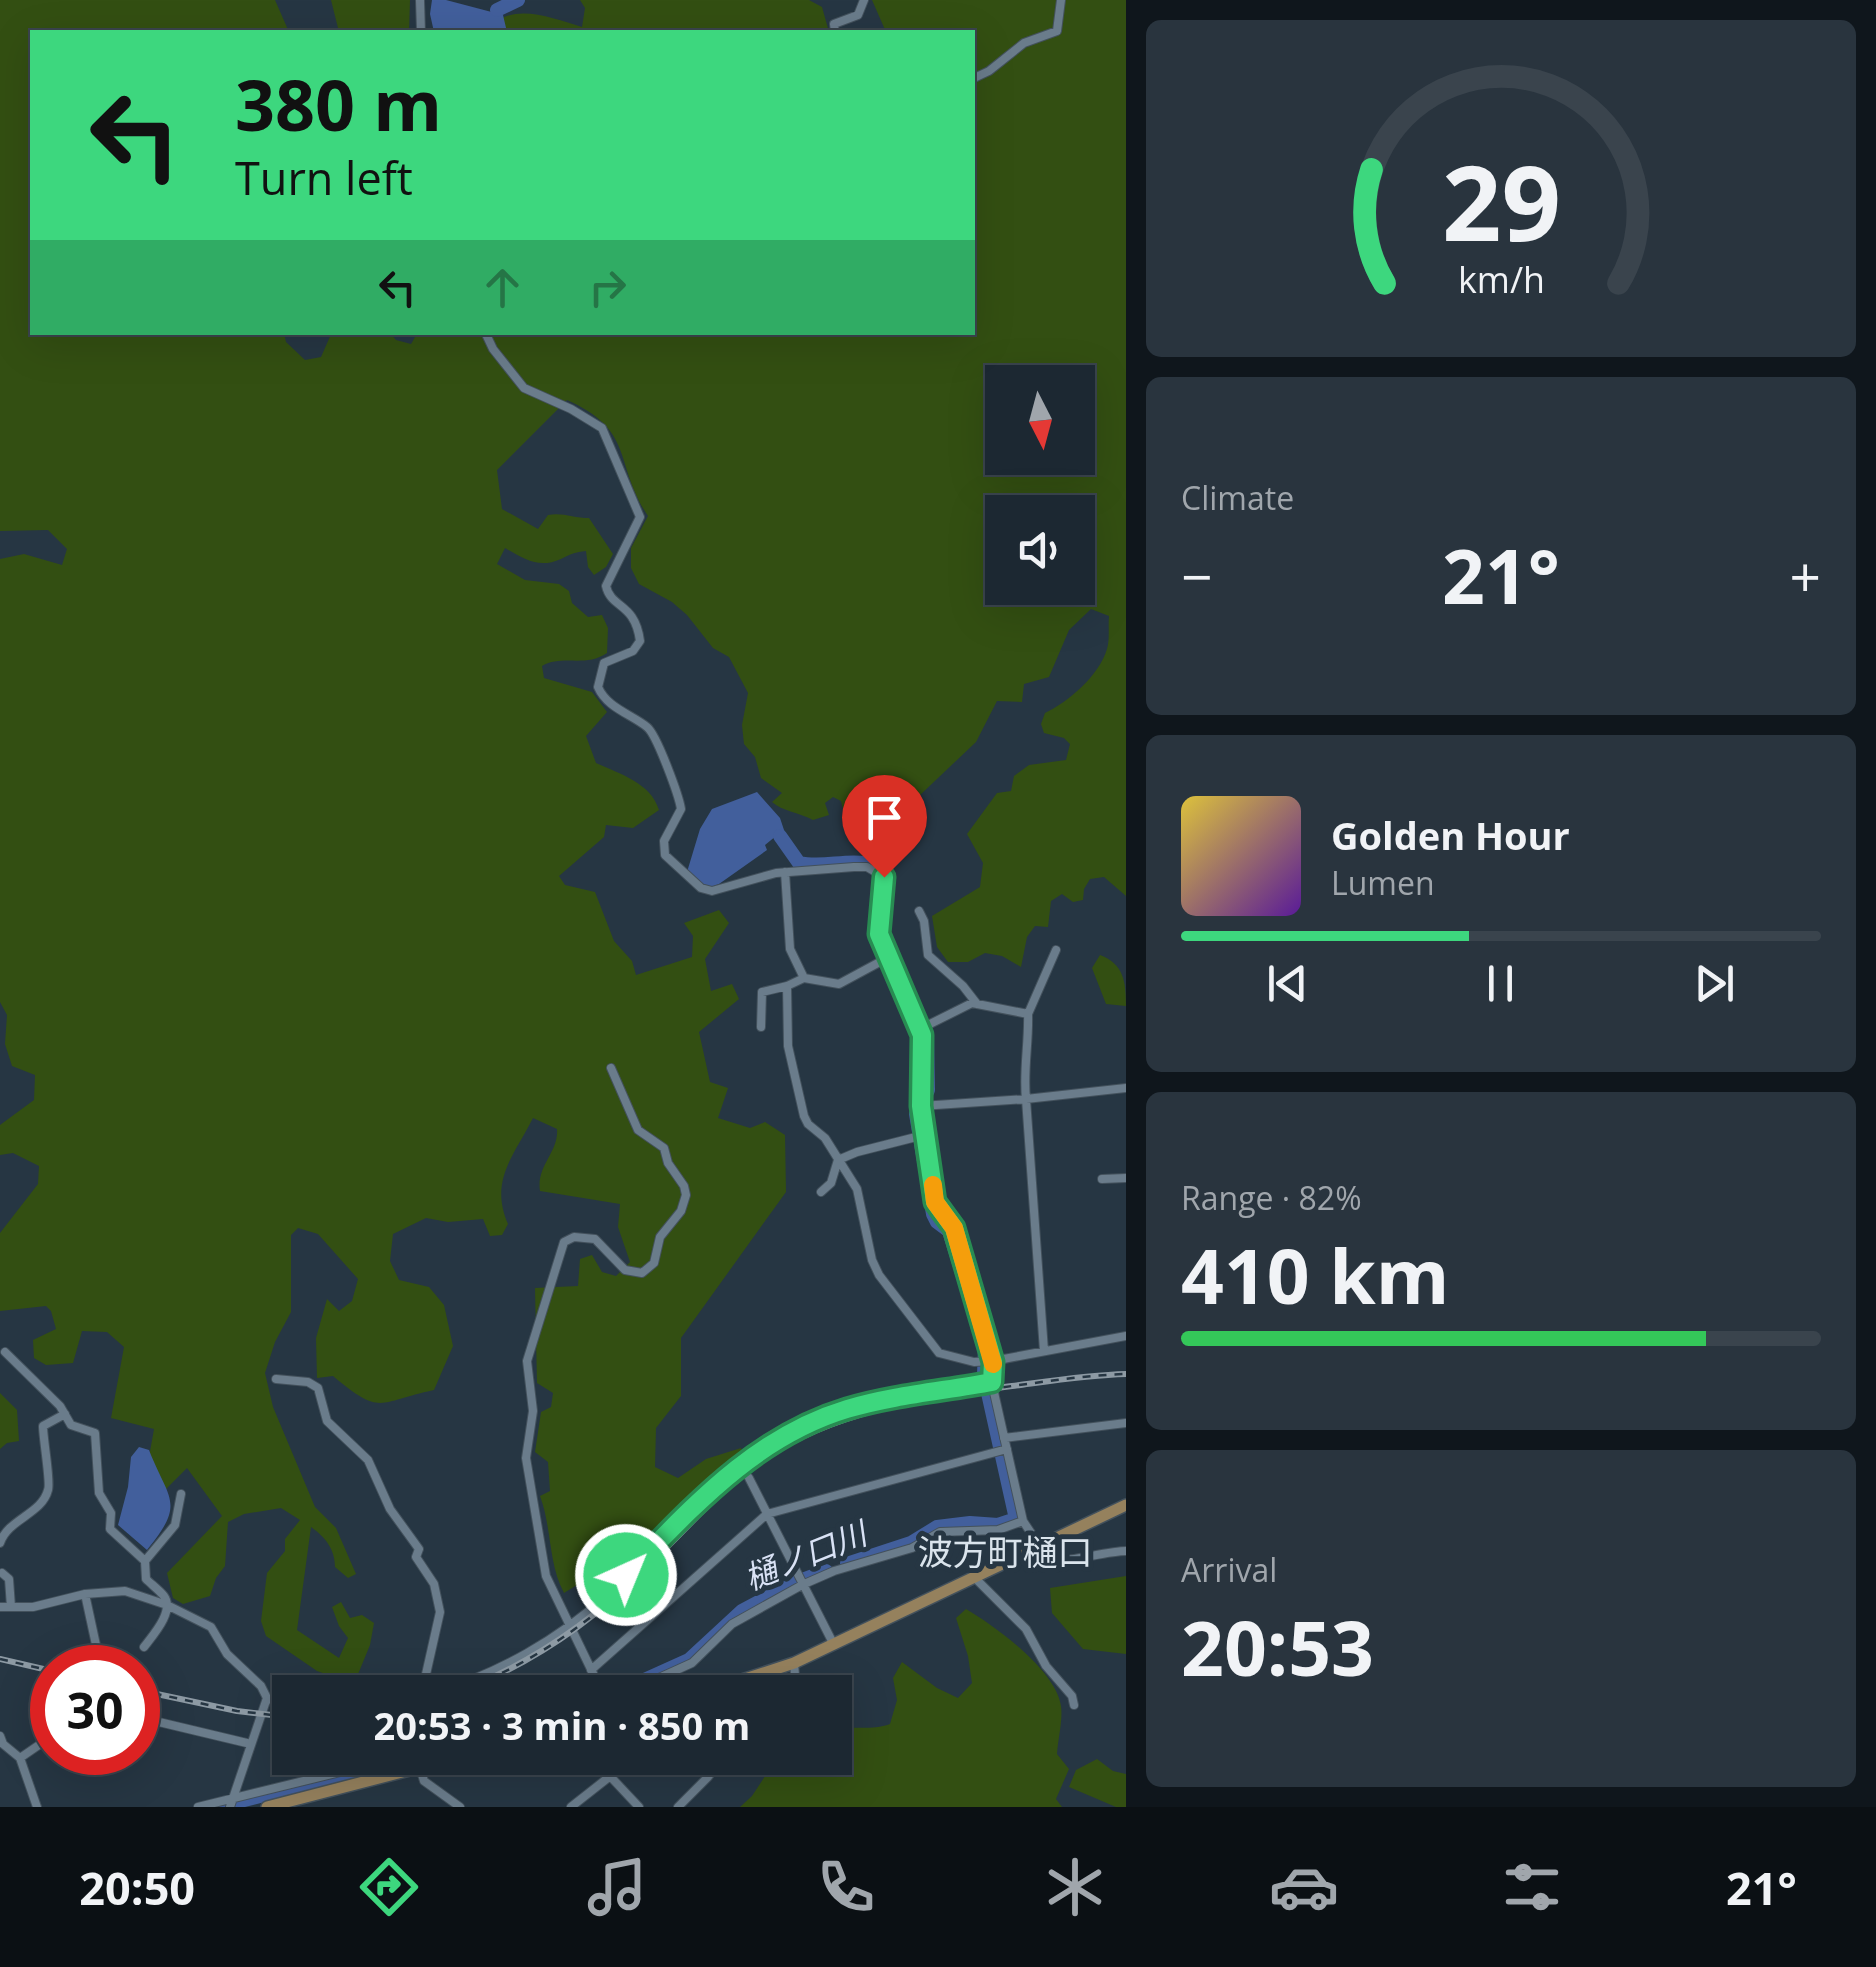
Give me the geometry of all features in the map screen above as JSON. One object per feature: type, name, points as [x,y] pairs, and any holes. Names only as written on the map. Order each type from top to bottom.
[{"type":"main road","points":[[757,1675],[834,1645],[1126,1505]]},
{"type":"main road","points":[[267,1807],[377,1775]]},
{"type":"street","points":[[420,0],[421,30]]},
{"type":"street","points":[[834,30],[834,24],[858,15],[864,0]]},
{"type":"street","points":[[975,78],[1024,44],[1057,32],[1061,0]]},
{"type":"street","points":[[486,335],[524,388],[572,409],[602,428],[640,517],[606,586],[611,598],[633,614],[640,642],[634,651],[604,663],[598,687],[608,702],[647,727],[655,738],[681,810],[664,841],[665,855],[690,880],[712,890],[785,872],[867,867],[884,877],[879,934],[920,1030],[921,1106],[935,1202],[954,1228],[993,1362],[992,1382],[1023,1521],[1055,1563],[1094,1553],[1126,1551]]},
{"type":"street","points":[[785,872],[790,948],[804,978]]},
{"type":"street","points":[[919,911],[924,920],[928,955],[977,1004]]},
{"type":"street","points":[[1044,1351],[1024,1073],[1028,1014],[1056,950]]},
{"type":"street","points":[[761,1027],[762,992],[804,978],[840,984],[889,957]]},
{"type":"street","points":[[787,986],[788,1046],[804,1116],[857,1189],[879,1276],[928,1342],[939,1353],[955,1359],[993,1362],[1126,1336]]},
{"type":"street","points":[[920,1030],[972,1004],[1028,1014]]},
{"type":"street","points":[[594,1675],[546,1576],[526,1458],[533,1397],[527,1361],[564,1242],[595,1238],[625,1270],[642,1273],[654,1263],[660,1237],[681,1210],[686,1195],[668,1164],[664,1148],[638,1130],[612,1068]]},
{"type":"street","points":[[921,1106],[1126,1088]]},
{"type":"street","points":[[838,1160],[924,1135]]},
{"type":"street","points":[[821,1192],[832,1183],[838,1160]]},
{"type":"street","points":[[1102,1178],[1126,1178]]},
{"type":"street","points":[[6,1352],[72,1425],[95,1432],[98,1493],[112,1513],[110,1529],[145,1561]]},
{"type":"street","points":[[276,1378],[308,1382],[318,1388],[327,1420],[368,1460],[390,1509],[419,1549],[416,1557],[434,1584],[440,1612],[426,1675]]},
{"type":"street","points":[[486,1675],[530,1653],[604,1599],[719,1481],[762,1448],[845,1410],[992,1382]]},
{"type":"street","points":[[0,1543],[11,1526],[43,1500],[50,1488],[43,1426],[65,1414]]},
{"type":"street","points":[[1004,1438],[1126,1423]]},
{"type":"street","points":[[591,1670],[767,1514],[1007,1448]]},
{"type":"street","points":[[749,1478],[834,1645]]},
{"type":"street","points":[[145,1645],[159,1628],[168,1605],[146,1579],[145,1561],[175,1525],[180,1494]]},
{"type":"street","points":[[666,1675],[692,1663],[732,1624],[834,1571],[912,1548],[940,1532],[998,1530],[1023,1521]]},
{"type":"street","points":[[0,1562],[1,1573],[10,1579],[11,1607]]},
{"type":"street","points":[[975,1578],[1026,1629],[1046,1666],[1072,1696],[1074,1705]]},
{"type":"street","points":[[0,1607],[34,1607],[85,1594],[125,1591],[168,1605],[211,1627],[227,1654],[272,1700]]},
{"type":"street","points":[[85,1594],[95,1645]]},
{"type":"street","points":[[794,1663],[794,1675]]},
{"type":"street","points":[[231,1803],[267,1698]]},
{"type":"street","points":[[160,1723],[251,1744]]},
{"type":"street","points":[[0,1736],[3,1744],[20,1758],[37,1807]]},
{"type":"street","points":[[20,1758],[30,1751]]},
{"type":"street","points":[[198,1807],[231,1803],[334,1775]]},
{"type":"street","points":[[422,1775],[424,1782],[460,1807]]},
{"type":"street","points":[[607,1775],[639,1807]]},
{"type":"street","points":[[678,1807],[709,1775]]},
{"type":"street","points":[[570,1807],[609,1778]]},
{"type":"green space","points":[[0,0],[275,0],[288,30],[30,30],[30,335],[284,335],[286,342],[305,360],[321,357],[331,335],[392,335],[411,344],[416,335],[975,335],[975,30],[885,30],[872,0],[1126,0],[1126,896],[1104,877],[1090,879],[1083,900],[1073,902],[1062,894],[1051,901],[1048,927],[1035,926],[1027,937],[1021,967],[1002,956],[985,953],[968,962],[948,962],[937,947],[932,916],[980,887],[983,863],[967,834],[997,793],[1011,791],[1014,776],[1029,765],[1066,760],[1070,744],[1064,738],[1044,733],[1041,724],[1045,713],[1073,695],[1097,669],[1108,645],[1109,616],[1091,609],[1069,630],[1049,677],[1024,684],[1022,702],[997,701],[976,742],[918,797],[885,836],[856,827],[841,801],[833,797],[825,803],[829,815],[813,820],[772,802],[782,793],[761,778],[755,757],[744,744],[742,725],[748,693],[729,657],[713,648],[672,602],[639,584],[631,568],[631,548],[648,516],[614,436],[604,424],[567,400],[497,470],[502,509],[538,529],[548,515],[589,518],[613,554],[606,567],[594,575],[588,567],[586,551],[539,563],[505,548],[497,564],[525,580],[559,584],[588,617],[602,615],[608,628],[607,653],[591,660],[558,661],[542,666],[544,678],[592,692],[607,712],[586,736],[596,763],[642,786],[659,810],[633,828],[606,825],[604,837],[559,876],[565,885],[595,892],[614,941],[632,961],[636,975],[692,957],[693,936],[684,923],[719,910],[729,923],[705,959],[711,991],[732,984],[739,999],[699,1032],[710,1082],[728,1088],[718,1118],[750,1128],[765,1122],[785,1135],[786,1192],[681,1338],[681,1396],[656,1428],[655,1467],[678,1478],[706,1459],[741,1448],[744,1455],[709,1478],[631,1557],[611,1564],[564,1593],[555,1570],[540,1496],[550,1491],[548,1462],[535,1452],[541,1412],[551,1407],[553,1393],[537,1383],[535,1288],[578,1286],[580,1259],[592,1255],[602,1272],[616,1276],[630,1262],[618,1227],[620,1204],[540,1191],[541,1174],[555,1145],[557,1129],[533,1118],[506,1169],[501,1194],[508,1224],[502,1235],[490,1236],[483,1219],[448,1222],[426,1218],[393,1234],[390,1261],[399,1280],[429,1287],[444,1305],[453,1346],[434,1390],[381,1403],[361,1397],[333,1376],[317,1378],[316,1338],[327,1299],[339,1311],[352,1301],[358,1279],[318,1234],[298,1228],[291,1235],[291,1312],[265,1373],[273,1407],[315,1507],[336,1528],[356,1574],[348,1578],[335,1567],[328,1544],[311,1527],[297,1630],[339,1658],[348,1638],[332,1607],[341,1602],[350,1618],[362,1615],[374,1623],[358,1675],[317,1671],[266,1636],[261,1621],[267,1573],[285,1551],[285,1539],[300,1520],[281,1508],[244,1514],[228,1522],[225,1566],[210,1596],[183,1604],[173,1598],[167,1573],[222,1516],[187,1468],[165,1490],[149,1457],[154,1429],[111,1418],[124,1347],[107,1332],[82,1331],[73,1363],[46,1365],[34,1358],[33,1340],[56,1329],[51,1311],[46,1306],[0,1311],[0,1233],[38,1184],[39,1166],[13,1153],[0,1155],[0,1125],[34,1100],[35,1075],[12,1066],[5,1044],[7,1015],[0,1002],[0,559],[24,554],[62,565],[67,549],[48,530],[0,531]]},
{"type":"green space","points":[[331,0],[410,0],[409,30],[338,30]]},
{"type":"green space","points":[[580,0],[809,0],[822,7],[828,30],[490,30],[506,16],[518,14],[543,16],[582,27],[585,8]]},
{"type":"green space","points":[[1100,955],[1119,969],[1126,1006],[1106,1004],[1092,968]]},
{"type":"green space","points":[[0,1393],[17,1410],[19,1441],[0,1449]]},
{"type":"green space","points":[[1126,1576],[1126,1654],[1083,1649],[1052,1613],[1050,1588]]},
{"type":"green space","points":[[966,1609],[992,1626],[1036,1664],[1057,1692],[1061,1711],[1057,1754],[1069,1769],[1056,1799],[1062,1807],[740,1807],[766,1775],[852,1775],[852,1728],[890,1724],[897,1700],[893,1678],[902,1662],[958,1698],[972,1683],[956,1618]]},
{"type":"green space","points":[[1097,1759],[1113,1771],[1126,1774],[1126,1807],[1116,1807],[1069,1787],[1076,1770]]},
{"type":"water","points":[[432,0],[446,0],[503,15],[507,30],[434,30]]},
{"type":"water","points":[[757,792],[780,818],[786,836],[779,840],[776,836],[765,845],[767,850],[719,884],[711,887],[699,883],[687,872],[700,829],[712,809]]},
{"type":"water","points":[[139,1447],[149,1450],[170,1501],[167,1521],[147,1550],[118,1525],[131,1457]]},
{"type":"water","points":[[339,1775],[372,1775],[245,1807],[210,1807]]},
{"type":"waterway","points":[[497,10],[518,0]]},
{"type":"waterway","name":"樋ノ口川","points":[[780,836],[799,863],[864,863],[885,871],[888,887],[883,932],[927,1035],[928,1090],[916,1114],[933,1214],[949,1231],[985,1347],[984,1375],[1016,1519],[998,1525],[937,1527],[911,1543],[847,1564]]},
{"type":"waterway","name":"樋ノ口川","points":[[656,1675],[689,1660],[742,1611],[826,1571]]},
{"type":"railway","points":[[496,1675],[579,1626],[622,1591],[732,1484],[793,1441],[853,1417],[916,1401],[1055,1380],[1126,1374]]},
{"type":"railway","points":[[0,1659],[30,1666]]},
{"type":"railway","points":[[160,1695],[272,1715]]},
{"type":"slow traffic","points":[[933,1185],[935,1202],[954,1228],[993,1364]]},
{"type":"district","name":"波方町樋口","points":[[1005,1551]]},
{"type":"route","points":[[626,1575],[719,1481],[786,1435],[817,1420],[876,1402],[992,1382],[993,1362],[954,1228],[935,1202],[921,1106],[922,1035],[879,934],[884,877]]}]
